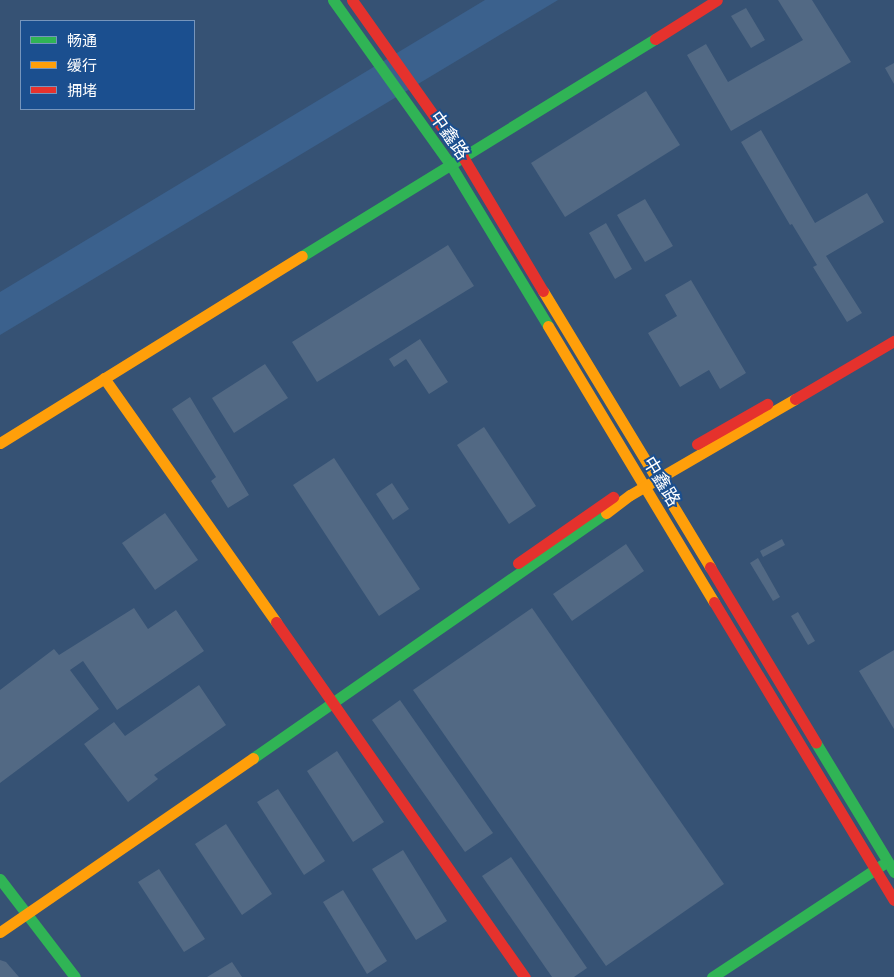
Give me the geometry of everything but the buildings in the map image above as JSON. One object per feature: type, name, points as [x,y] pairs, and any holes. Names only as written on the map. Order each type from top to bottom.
[{"type":"street","name":"中鑫路","points":[[333,0],[450,164],[894,900]]},
{"type":"street","name":"中鑫路","points":[[352,0],[463,157],[655,475],[891,859],[894,872]]},
{"type":"street","points":[[0,443],[717,0]]},
{"type":"street","points":[[0,932],[20,913],[643,483],[740,418],[894,332]]},
{"type":"street","points":[[655,475],[894,342]]},
{"type":"street","points":[[104,378],[525,977]]},
{"type":"street","points":[[712,977],[891,859]]},
{"type":"street","points":[[0,879],[20,913],[63,977]]},
{"type":"street","points":[[0,895],[20,913],[75,977]]},
{"type":"street","points":[[0,920],[20,913]]},
{"type":"water","points":[[485,0],[558,0],[0,335],[0,292]]},
{"type":"traffic: fast","points":[[333,0],[450,164],[548,326]]},
{"type":"traffic: fast","points":[[302,256],[655,39]]},
{"type":"traffic: fast","points":[[253,758],[606,513]]},
{"type":"traffic: fast","points":[[816,743],[894,872]]},
{"type":"traffic: fast","points":[[712,977],[882,865]]},
{"type":"traffic: fast","points":[[0,879],[75,977]]},
{"type":"traffic: slow","points":[[0,443],[302,256]]},
{"type":"traffic: slow","points":[[543,291],[710,567]]},
{"type":"traffic: slow","points":[[548,326],[714,602]]},
{"type":"traffic: slow","points":[[104,378],[276,622]]},
{"type":"traffic: slow","points":[[606,513],[630,495],[795,399]]},
{"type":"traffic: slow","points":[[0,932],[253,758]]},
{"type":"traffic: jam","points":[[352,0],[463,157],[543,291]]},
{"type":"traffic: jam","points":[[655,39],[717,0]]},
{"type":"traffic: jam","points":[[795,399],[894,341]]},
{"type":"traffic: jam","points":[[697,444],[767,404]]},
{"type":"traffic: jam","points":[[518,563],[613,497]]},
{"type":"traffic: jam","points":[[710,567],[816,743]]},
{"type":"traffic: jam","points":[[714,602],[894,900]]},
{"type":"traffic: jam","points":[[276,622],[525,977]]}]
